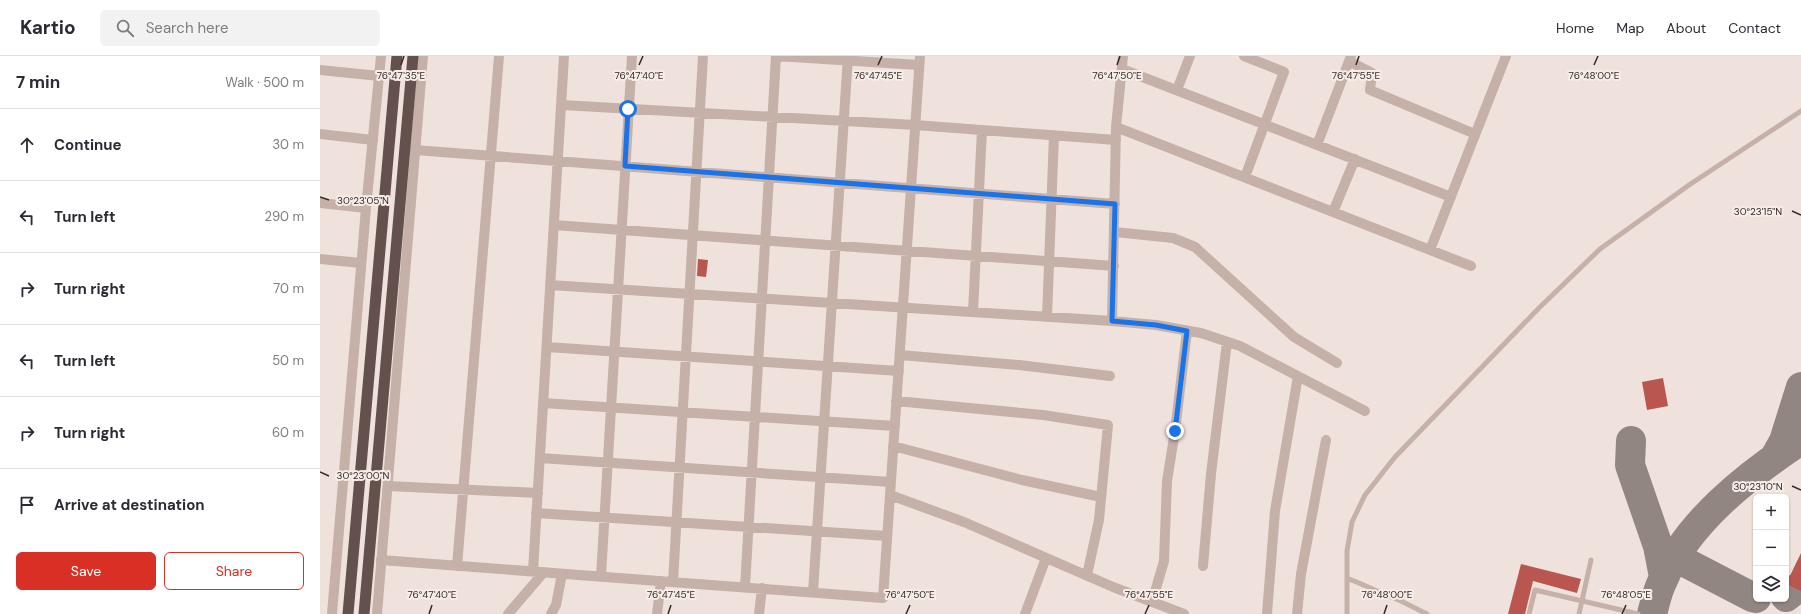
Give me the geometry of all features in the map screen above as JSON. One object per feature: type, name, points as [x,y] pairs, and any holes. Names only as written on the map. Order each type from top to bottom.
[{"type":"highway","points":[[348,614],[397,56]]},
{"type":"highway","points":[[364,614],[410,149],[413,56]]},
{"type":"street","points":[[332,614],[361,263],[381,56]]},
{"type":"street","points":[[377,614],[388,486],[410,149],[423,56]]},
{"type":"street","points":[[457,566],[498,56]]},
{"type":"street","points":[[533,571],[564,56]]},
{"type":"street","points":[[601,576],[632,56]]},
{"type":"street","points":[[673,582],[703,56]]},
{"type":"street","points":[[381,560],[883,598],[919,60],[776,56],[745,587]]},
{"type":"street","points":[[1112,321],[1116,127],[1123,56]]},
{"type":"street","points":[[1177,90],[1190,56]]},
{"type":"street","points":[[1244,56],[1262,59],[1284,72],[1244,177]]},
{"type":"street","points":[[1430,250],[1506,56]]},
{"type":"street","points":[[813,592],[848,58]]},
{"type":"street","points":[[1317,145],[1350,59],[1372,74],[1370,90],[1476,134]]},
{"type":"street","points":[[1122,69],[1451,197]]},
{"type":"street","points":[[320,70],[379,76]]},
{"type":"street","points":[[562,105],[915,125],[1116,140]]},
{"type":"street","points":[[1116,127],[1471,266]]},
{"type":"street","points":[[972,312],[982,130]]},
{"type":"street","points":[[320,134],[373,140]]},
{"type":"street","points":[[1047,317],[1054,135]]},
{"type":"street","points":[[410,149],[1115,204]]},
{"type":"street","points":[[1333,212],[1355,159]]},
{"type":"street","points":[[320,203],[366,208]]},
{"type":"street","points":[[554,225],[1114,266]]},
{"type":"street","points":[[1115,232],[1173,238],[1195,247],[1294,337],[1338,363]]},
{"type":"street","points":[[320,259],[361,263]]},
{"type":"street","points":[[550,285],[1156,325],[1201,333],[1240,346],[1365,411]]},
{"type":"street","points":[[1152,602],[1164,560],[1167,481],[1175,431],[1187,331]]},
{"type":"street","points":[[1203,566],[1211,474],[1227,342]]},
{"type":"street","points":[[547,346],[898,371]]},
{"type":"street","points":[[900,355],[1026,366],[1110,376]]},
{"type":"street","points":[[1267,614],[1275,511],[1298,376]]},
{"type":"street","points":[[896,401],[1043,415],[1108,425],[1099,520],[1087,575]]},
{"type":"street","points":[[543,403],[895,426]]},
{"type":"street","points":[[1297,614],[1301,574],[1326,440]]},
{"type":"street","points":[[893,446],[1022,480],[1101,497]]},
{"type":"street","points":[[540,458],[891,482]]},
{"type":"street","points":[[388,486],[538,494]]},
{"type":"street","points":[[890,495],[964,522],[1046,558],[1184,614]]},
{"type":"street","points":[[536,513],[887,536]]},
{"type":"street","points":[[1025,614],[1046,558]]},
{"type":"street","points":[[508,614],[544,572]]},
{"type":"street","points":[[551,614],[556,605],[562,574]]},
{"type":"street","points":[[657,614],[661,581]]},
{"type":"street","points":[[759,614],[762,588]]},
{"type":"lane","points":[[1347,614],[1347,551],[1352,522],[1365,495],[1395,457],[1539,308],[1600,248],[1689,185],[1801,111]]},
{"type":"lane","points":[[1579,614],[1591,560]]},
{"type":"lane","points":[[1347,578],[1402,601],[1427,614]]},
{"type":"lane","points":[[1529,614],[1535,590],[1638,614]]},
{"type":"building","points":[[698,259],[708,260],[706,277],[697,276]]},
{"type":"building","points":[[1663,378],[1668,406],[1647,410],[1642,382]]},
{"type":"building","points":[[1801,553],[1801,591],[1789,585],[1789,578]]},
{"type":"building","points":[[1521,564],[1581,579],[1577,593],[1533,581],[1525,614],[1508,614]]},
{"type":"taxiway","points":[[1775,457],[1784,441],[1801,387]]},
{"type":"taxiway","points":[[1652,614],[1660,586],[1673,560],[1687,539],[1703,520],[1740,484],[1801,440]]},
{"type":"taxiway","points":[[1631,441],[1630,465],[1658,546],[1664,577]]},
{"type":"taxiway","points":[[1675,557],[1753,597]]},
{"type":"taxiway","points":[[1789,595],[1796,589]]},
{"type":"route","points":[[628,109],[625,166],[1115,204],[1112,321],[1156,325],[1187,331],[1175,431]]}]
